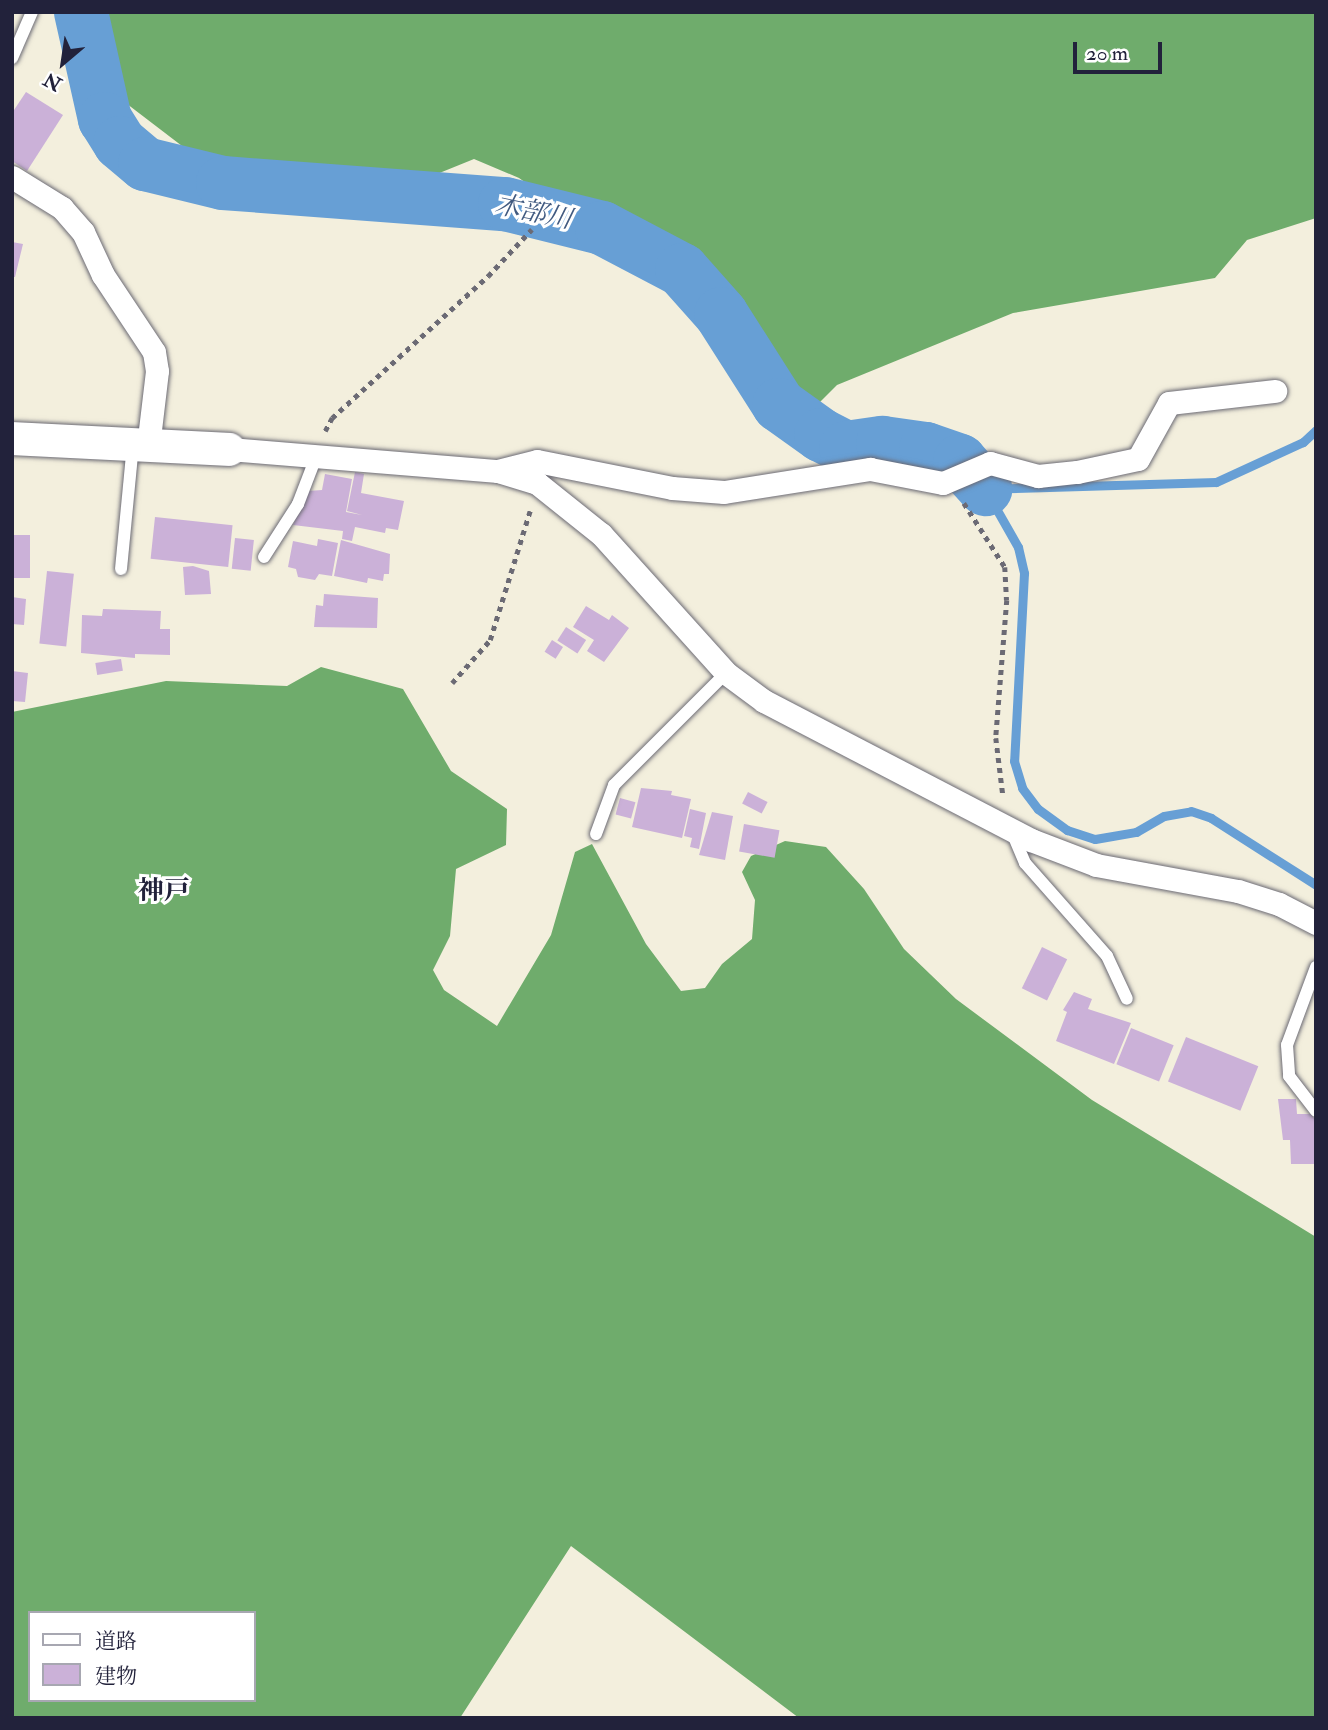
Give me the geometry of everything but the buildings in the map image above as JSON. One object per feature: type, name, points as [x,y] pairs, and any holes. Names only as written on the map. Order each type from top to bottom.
[{"type":"street","points":[[12,177],[62,208],[83,232],[103,275],[155,352],[157,371],[141,445]]},
{"type":"street","points":[[498,471],[537,461],[671,488],[723,492],[870,469],[943,483],[989,463],[1038,476],[1126,465],[1138,459],[1169,403],[1275,391]]},
{"type":"street","points":[[12,438],[229,449],[498,471],[537,483],[601,534],[726,673],[765,701],[1011,830],[1096,865],[1238,891],[1279,904],[1316,923]]},
{"type":"lane","points":[[12,58],[32,12]]},
{"type":"lane","points":[[121,569],[141,445]]},
{"type":"lane","points":[[264,557],[298,504],[316,457]]},
{"type":"lane","points":[[596,834],[614,785],[726,673]]},
{"type":"lane","points":[[1011,830],[1025,863],[1107,956],[1127,999]]},
{"type":"lane","points":[[1316,967],[1287,1045],[1289,1076],[1316,1111]]},
{"type":"path","points":[[316,457],[332,418],[488,276],[532,229]]},
{"type":"path","points":[[452,683],[490,640],[537,483]]},
{"type":"path","points":[[943,483],[974,512],[1005,567],[1007,600],[996,738],[1011,830]]},
{"type":"green space","points":[[71,12],[1316,12],[1316,218],[1247,240],[1215,278],[1013,313],[837,385],[815,407],[768,377],[729,340],[695,285],[629,233],[570,214],[519,178],[474,159],[395,191],[220,175],[114,94],[75,53]]},
{"type":"green space","points":[[321,667],[403,689],[451,771],[507,809],[506,845],[456,869],[450,936],[433,970],[444,990],[497,1026],[551,935],[575,852],[592,844],[646,944],[681,991],[705,988],[722,964],[752,939],[755,900],[742,872],[751,856],[785,841],[826,847],[864,889],[904,949],[956,999],[1092,1100],[1316,1237],[1316,1718],[799,1718],[571,1546],[460,1718],[12,1718],[12,712],[166,681],[287,686]]},
{"type":"waterway","name":"木部川","points":[[81,12],[105,119],[120,143],[145,164],[223,183],[505,204],[602,228],[682,270],[721,314],[779,405],[821,435],[846,448],[883,443],[926,449],[960,461],[985,489]]},
{"type":"waterway","points":[[1316,430],[1303,442],[1216,482],[985,489],[1018,547],[1024,573],[1014,761],[1022,788],[1038,809],[1067,830],[1095,839],[1136,832],[1164,816],[1191,811],[1211,818],[1316,885]]},
{"type":"district","name":"神戸","points":[[164,892]]}]
